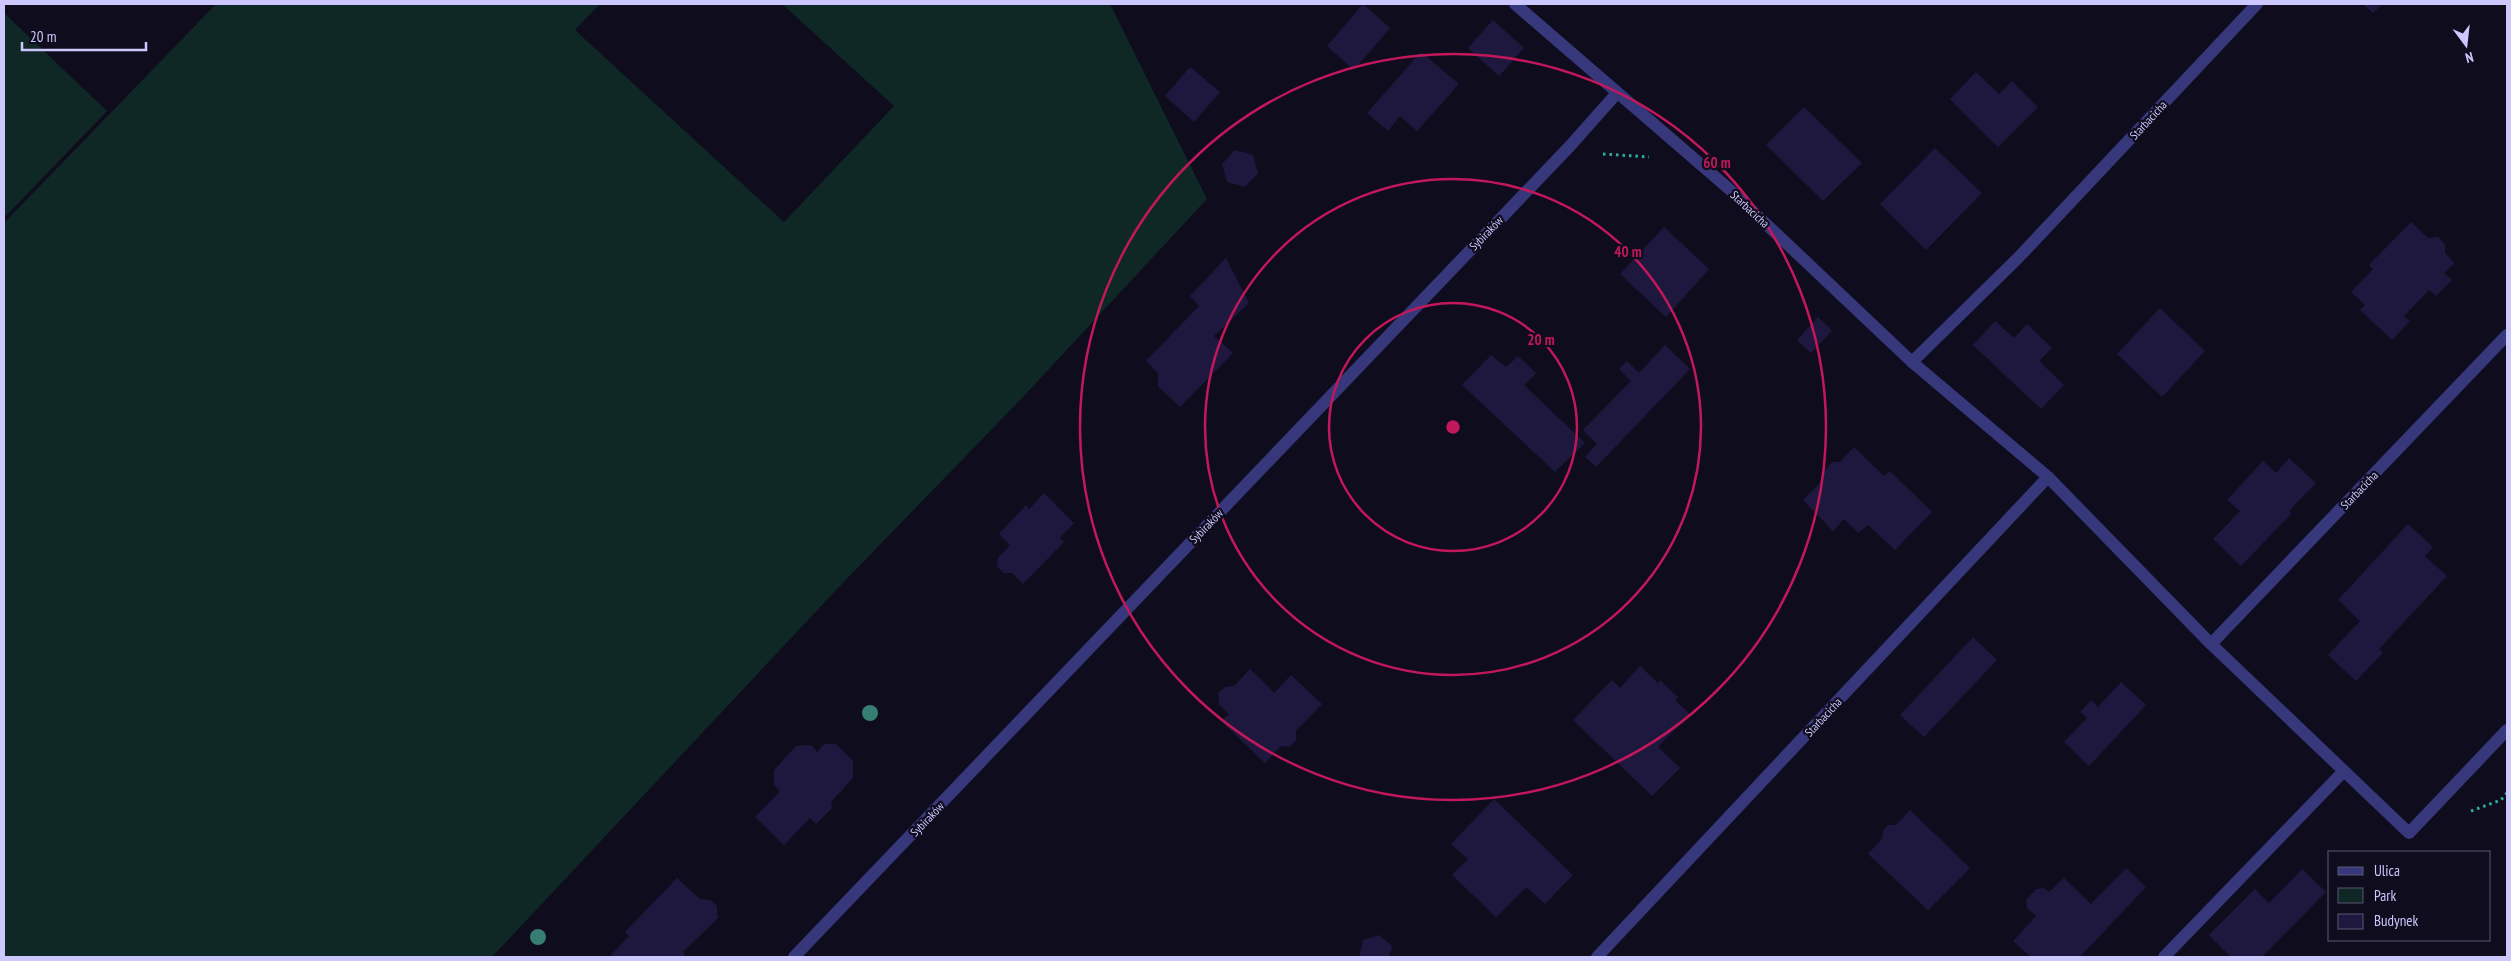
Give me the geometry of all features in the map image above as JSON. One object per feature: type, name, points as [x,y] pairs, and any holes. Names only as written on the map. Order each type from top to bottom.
[{"type":"street","name":"Starbacicha","points":[[1515,4],[1728,188],[1912,362],[2048,478],[2211,644],[2409,832],[2507,730]]},
{"type":"street","name":"Starbacicha","points":[[1912,362],[2018,258],[2257,4]]},
{"type":"street","name":"Sybiraków","points":[[794,957],[1556,160],[1617,93]]},
{"type":"street","name":"Starbacicha","points":[[2211,644],[2507,335]]},
{"type":"street","name":"Starbacicha","points":[[1597,957],[2048,478]]},
{"type":"street","points":[[2164,957],[2344,770]]},
{"type":"green space","points":[[216,4],[600,4],[575,30],[784,222],[894,106],[782,4],[1110,4],[1207,199],[1022,398],[839,587],[492,957],[4,957],[4,223]]},
{"type":"green space","points":[[4,13],[107,111],[4,218]]},
{"type":"building","points":[[1363,4],[1390,28],[1354,70],[1327,46]]},
{"type":"building","points":[[2363,4],[2382,4],[2373,13]]},
{"type":"building","points":[[1493,20],[1524,48],[1499,76],[1468,48]]},
{"type":"building","points":[[1421,52],[1459,84],[1417,131],[1400,116],[1388,131],[1367,113]]},
{"type":"building","points":[[1190,67],[1220,92],[1194,122],[1165,96]]},
{"type":"building","points":[[1976,72],[1999,94],[2012,81],[2038,107],[1998,147],[1950,99]]},
{"type":"building","points":[[1804,107],[1862,163],[1823,201],[1766,145]]},
{"type":"building","points":[[1935,148],[1982,193],[1926,250],[1880,204]]},
{"type":"building","points":[[1235,150],[1253,155],[1258,173],[1245,187],[1227,182],[1222,164]]},
{"type":"building","points":[[2411,222],[2428,238],[2438,237],[2445,244],[2445,253],[2454,263],[2444,273],[2452,280],[2436,296],[2429,290],[2404,316],[2410,321],[2392,340],[2360,310],[2365,305],[2351,292],[2373,269],[2369,265]]},
{"type":"building","points":[[1664,227],[1709,269],[1666,317],[1620,274]]},
{"type":"building","points":[[1226,258],[1249,303],[1214,336],[1233,353],[1180,407],[1158,386],[1158,373],[1146,361],[1199,306],[1190,296]]},
{"type":"building","points":[[2160,308],[2205,351],[2162,397],[2117,354]]},
{"type":"building","points":[[1818,317],[1832,331],[1811,353],[1797,340]]},
{"type":"building","points":[[1995,321],[2014,338],[2027,324],[2052,348],[2039,361],[2064,385],[2041,409],[1973,345]]},
{"type":"building","points":[[1665,345],[1690,369],[1596,467],[1585,457],[1597,444],[1583,430],[1631,381],[1619,369],[1627,361],[1639,373]]},
{"type":"building","points":[[1491,355],[1506,367],[1518,356],[1536,373],[1524,385],[1585,443],[1555,472],[1462,385]]},
{"type":"building","points":[[1854,447],[1884,476],[1890,471],[1932,512],[1895,550],[1868,525],[1858,533],[1844,519],[1833,531],[1803,500],[1822,481],[1823,472],[1832,462],[1840,462]]},
{"type":"building","points":[[2289,458],[2316,483],[2289,511],[2292,513],[2241,566],[2213,539],[2240,511],[2227,500],[2263,461],[2276,473]]},
{"type":"building","points":[[1044,493],[1074,523],[1060,538],[1064,542],[1023,584],[1012,573],[1004,573],[997,566],[998,558],[1010,545],[999,534],[1026,505],[1029,509]]},
{"type":"building","points":[[2408,524],[2433,547],[2425,556],[2447,576],[2379,649],[2383,653],[2356,681],[2328,655],[2360,621],[2338,600]]},
{"type":"building","points":[[1973,637],[1997,660],[1924,737],[1900,715]]},
{"type":"building","points":[[1640,666],[1658,683],[1660,680],[1678,697],[1675,700],[1690,714],[1658,747],[1680,768],[1652,796],[1573,720],[1612,680],[1620,688]]},
{"type":"building","points":[[1250,669],[1274,693],[1291,675],[1322,704],[1296,731],[1296,740],[1290,747],[1281,746],[1265,763],[1221,721],[1229,714],[1219,705],[1218,693],[1225,687],[1234,686]]},
{"type":"building","points":[[2121,682],[2146,705],[2089,766],[2064,742],[2087,718],[2080,712],[2091,700],[2098,707]]},
{"type":"building","points":[[824,744],[836,744],[853,761],[853,778],[831,802],[832,808],[816,824],[810,818],[784,845],[755,817],[780,791],[774,785],[774,770],[796,746],[811,745],[817,752]]},
{"type":"building","points":[[1494,799],[1573,875],[1545,904],[1526,887],[1496,917],[1452,875],[1468,859],[1451,844]]},
{"type":"building","points":[[1910,810],[1970,868],[1928,910],[1868,854],[1882,839],[1883,831],[1888,825],[1896,825]]},
{"type":"building","points":[[2126,868],[2146,887],[2080,957],[2031,957],[2013,941],[2036,916],[2027,908],[2026,900],[2036,889],[2044,888],[2049,892],[2064,878],[2091,904]]},
{"type":"building","points":[[2302,869],[2326,892],[2262,957],[2231,957],[2209,935],[2255,889],[2269,903]]},
{"type":"building","points":[[677,878],[700,899],[711,900],[717,906],[717,915],[719,917],[683,952],[685,955],[682,957],[614,957],[611,955],[629,936],[625,932]]},
{"type":"building","points":[[1379,935],[1392,946],[1389,957],[1359,957],[1363,940]]}]
